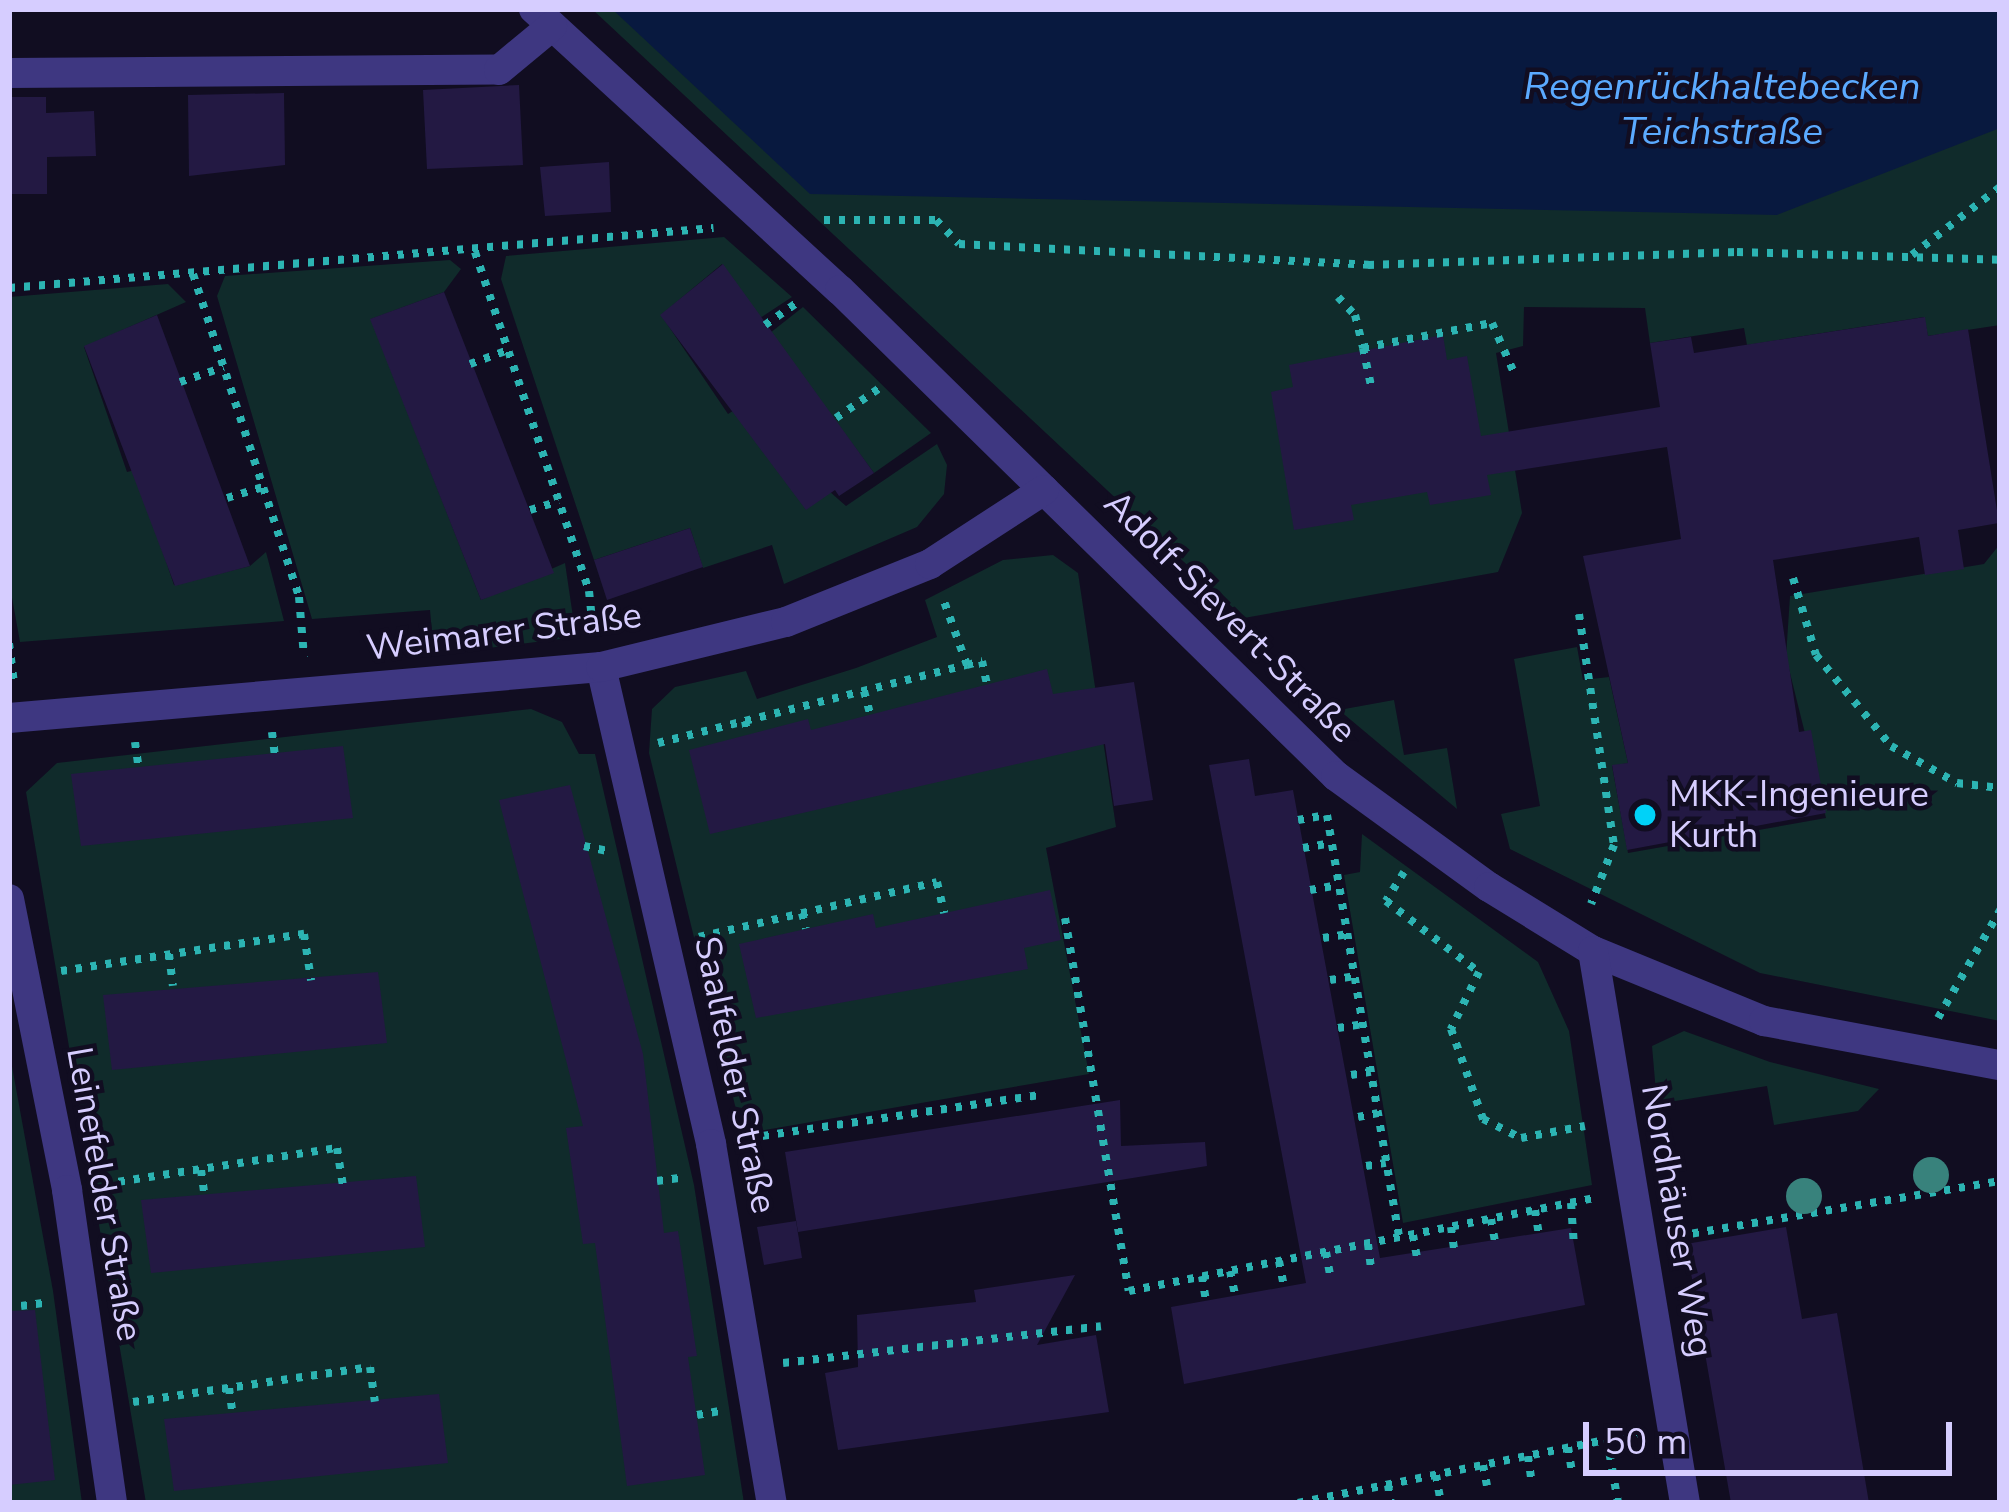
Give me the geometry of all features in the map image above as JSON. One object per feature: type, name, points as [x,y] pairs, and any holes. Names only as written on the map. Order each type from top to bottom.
[{"type":"street","points":[[9,73],[499,70],[543,18]]},
{"type":"street","name":"Adolf-Sievert-Straße","points":[[543,18],[769,223],[1336,776],[1424,840],[1593,951],[1764,1021],[1945,1059],[2000,1065]]},
{"type":"street","name":"Weimarer Straße","points":[[9,718],[601,667],[786,622],[930,564],[1044,490]]},
{"type":"street","name":"Saalfelder Straße","points":[[601,667],[711,1144],[772,1503]]},
{"type":"street","name":"Leinefelder Straße","points":[[9,899],[67,1190],[112,1503]]},
{"type":"street","name":"Nordhäuser Weg","points":[[1593,951],[1685,1503]]},
{"type":"path","points":[[1907,257],[1932,248],[2000,187]]},
{"type":"path","points":[[9,289],[769,223],[936,220],[959,244],[1368,266],[1738,252],[2000,260]]},
{"type":"path","points":[[475,252],[589,592],[601,667]]},
{"type":"path","points":[[193,274],[299,597],[307,694]]},
{"type":"path","points":[[1338,297],[1355,314],[1371,385]]},
{"type":"path","points":[[1363,348],[1492,323],[1515,375]]},
{"type":"path","points":[[470,364],[508,350]]},
{"type":"path","points":[[836,418],[915,365]]},
{"type":"path","points":[[180,382],[224,367]]},
{"type":"path","points":[[227,498],[263,487]]},
{"type":"path","points":[[530,510],[559,500]]},
{"type":"path","points":[[930,564],[967,665]]},
{"type":"path","points":[[1793,578],[1816,656],[1891,746],[1945,779],[2000,788]]},
{"type":"path","points":[[1580,614],[1614,844],[1590,897],[1593,951]]},
{"type":"path","points":[[621,753],[982,661],[988,685]]},
{"type":"path","points":[[864,692],[870,714]]},
{"type":"path","points":[[745,721],[748,735]]},
{"type":"path","points":[[1298,820],[1327,815],[1399,1237]]},
{"type":"path","points":[[1424,840],[1386,901],[1479,972],[1451,1029],[1483,1119],[1521,1138],[1573,1127]]},
{"type":"path","points":[[1303,848],[1332,843]]},
{"type":"path","points":[[668,944],[938,882],[944,913]]},
{"type":"path","points":[[1310,890],[1339,885]]},
{"type":"path","points":[[1945,1059],[1938,1018],[2000,910]]},
{"type":"path","points":[[802,914],[806,929]]},
{"type":"path","points":[[1065,918],[1129,1291],[1600,1197],[1630,1172]]},
{"type":"path","points":[[28,986],[48,972],[304,934],[311,980]]},
{"type":"path","points":[[1323,938],[1347,934]]},
{"type":"path","points":[[169,954],[173,986]]},
{"type":"path","points":[[1330,980],[1354,976]]},
{"type":"path","points":[[1338,1028],[1363,1024]]},
{"type":"path","points":[[1351,1075],[1371,1072]]},
{"type":"path","points":[[711,1144],[1038,1095]]},
{"type":"path","points":[[1358,1117],[1378,1113]]},
{"type":"path","points":[[67,1190],[337,1148],[343,1186]]},
{"type":"path","points":[[1366,1166],[1386,1162]]},
{"type":"path","points":[[201,1169],[204,1192]]},
{"type":"path","points":[[1641,1243],[2000,1181]]},
{"type":"path","points":[[1571,1203],[1574,1246]]},
{"type":"path","points":[[1534,1210],[1539,1234]]},
{"type":"path","points":[[1491,1219],[1495,1241]]},
{"type":"path","points":[[1451,1227],[1454,1249]]},
{"type":"path","points":[[1413,1234],[1417,1258]]},
{"type":"path","points":[[1368,1244],[1371,1267]]},
{"type":"path","points":[[1326,1252],[1330,1274]]},
{"type":"path","points":[[1280,1261],[1284,1287]]},
{"type":"path","points":[[1230,1271],[1235,1295]]},
{"type":"path","points":[[1202,1276],[1206,1300]]},
{"type":"path","points":[[752,1367],[1102,1326]]},
{"type":"path","points":[[99,1407],[370,1367],[375,1402]]},
{"type":"path","points":[[229,1388],[232,1410]]},
{"type":"path","points":[[1305,1502],[1347,1498],[1388,1484],[1672,1426]]},
{"type":"path","points":[[1606,1439],[1618,1503]]},
{"type":"path","points":[[1568,1447],[1572,1471]]},
{"type":"path","points":[[1528,1456],[1532,1478]]},
{"type":"path","points":[[1484,1465],[1487,1486]]},
{"type":"path","points":[[1436,1475],[1440,1498]]},
{"type":"path","points":[[1388,1484],[1391,1503]]},
{"type":"green space","points":[[592,9],[2000,9],[2000,325],[1928,336],[1924,317],[1747,345],[1744,328],[1650,343],[1645,308],[1524,307],[1523,346],[1496,353],[1522,513],[1498,572],[1244,618]]},
{"type":"green space","points":[[724,237],[792,297],[760,318],[722,264],[661,315],[728,414],[736,409],[846,506],[937,444],[947,465],[944,494],[917,527],[784,584],[772,545],[703,568],[690,528],[594,560],[501,279],[506,256]]},
{"type":"green space","points":[[450,260],[461,269],[444,292],[371,319],[481,600],[565,563],[576,637],[434,655],[430,610],[312,619],[217,296],[225,276]]},
{"type":"green space","points":[[168,284],[186,302],[84,347],[127,472],[135,470],[174,585],[250,566],[266,552],[284,621],[20,642],[9,581],[9,297]]},
{"type":"green space","points":[[803,307],[931,433],[874,473],[770,333]]},
{"type":"green space","points":[[2000,544],[2000,1021],[1760,973],[1510,849],[1501,814],[1540,806],[1514,659],[1577,647],[1583,680],[1609,677],[1628,763],[1612,766],[1628,853],[1826,818],[1786,657],[1790,596],[1984,564]]},
{"type":"green space","points":[[1053,555],[1078,573],[1116,827],[1046,848],[1089,1074],[742,1134],[649,753],[652,709],[675,687],[746,671],[757,699],[937,637],[925,600],[1003,560]]},
{"type":"green space","points":[[1394,700],[1404,755],[1447,748],[1457,809],[1339,710]]},
{"type":"green space","points":[[531,709],[562,722],[579,754],[595,754],[694,1185],[744,1503],[146,1503],[26,792],[57,763]]},
{"type":"green space","points":[[1362,834],[1538,962],[1569,1031],[1592,1185],[1403,1223],[1344,875],[1360,872]]},
{"type":"green space","points":[[1684,1031],[1770,1062],[1879,1089],[1858,1111],[1774,1125],[1767,1086],[1657,1104],[1652,1046]]},
{"type":"green space","points":[[9,1050],[53,1291],[82,1503],[9,1503]]},
{"type":"water","name":"Regenrückhaltebecken Teichstraße","points":[[612,9],[2000,9],[2000,128],[1777,215],[810,194]]},
{"type":"building","points":[[519,85],[523,165],[427,169],[423,90]]},
{"type":"building","points":[[284,93],[285,165],[189,176],[188,95]]},
{"type":"building","points":[[9,97],[46,97],[46,113],[94,111],[96,156],[47,157],[47,194],[9,194]]},
{"type":"building","points":[[609,162],[611,212],[545,216],[540,167]]},
{"type":"building","points":[[723,264],[874,473],[839,496],[835,490],[806,510],[660,315]]},
{"type":"building","points":[[444,292],[554,573],[481,600],[370,319]]},
{"type":"building","points":[[157,315],[250,566],[175,586],[84,346]]},
{"type":"building","points":[[1925,317],[1928,336],[1968,329],[1999,523],[1958,530],[1964,569],[1925,575],[1919,537],[1773,560],[1799,732],[1811,730],[1826,813],[1627,850],[1612,765],[1628,763],[1583,556],[1681,539],[1667,447],[1487,475],[1491,495],[1430,505],[1427,492],[1351,505],[1354,520],[1294,530],[1271,392],[1293,387],[1289,365],[1443,335],[1447,360],[1467,356],[1481,436],[1660,407],[1650,343],[1691,337],[1694,353]]},
{"type":"building","points":[[690,528],[703,567],[607,600],[594,560]]},
{"type":"building","points":[[1047,669],[1053,694],[1134,682],[1153,800],[1114,806],[1105,744],[710,834],[689,750],[808,719],[811,730]]},
{"type":"building","points":[[343,746],[353,818],[81,846],[71,774]]},
{"type":"building","points":[[1249,759],[1255,796],[1293,790],[1380,1258],[1571,1228],[1585,1305],[1184,1384],[1171,1307],[1306,1283],[1209,765]]},
{"type":"building","points":[[570,785],[643,1054],[664,1233],[678,1231],[697,1356],[688,1357],[705,1475],[627,1486],[595,1243],[583,1244],[566,1128],[583,1126],[499,800]]},
{"type":"building","points":[[1050,890],[1061,940],[1024,948],[1028,969],[756,1018],[739,944],[873,914],[876,928]]},
{"type":"building","points":[[378,972],[387,1043],[112,1070],[103,995]]},
{"type":"building","points":[[1120,1100],[1121,1146],[1205,1142],[1207,1166],[798,1232],[785,1152]]},
{"type":"building","points":[[416,1176],[425,1247],[151,1273],[141,1200]]},
{"type":"building","points":[[796,1221],[802,1258],[764,1265],[757,1227]]},
{"type":"building","points":[[1786,1227],[1802,1319],[1837,1313],[1869,1503],[1731,1503],[1686,1244]]},
{"type":"building","points":[[1075,1275],[1037,1345],[1096,1335],[1109,1412],[838,1450],[825,1373],[858,1367],[857,1315],[976,1302],[974,1290]]},
{"type":"building","points":[[35,1310],[55,1480],[9,1485],[9,1311]]},
{"type":"building","points":[[439,1394],[448,1463],[174,1491],[164,1419]]},
{"type":"place","name":"MKK-Ingenieure Kurth","points":[[1645,815]]}]
